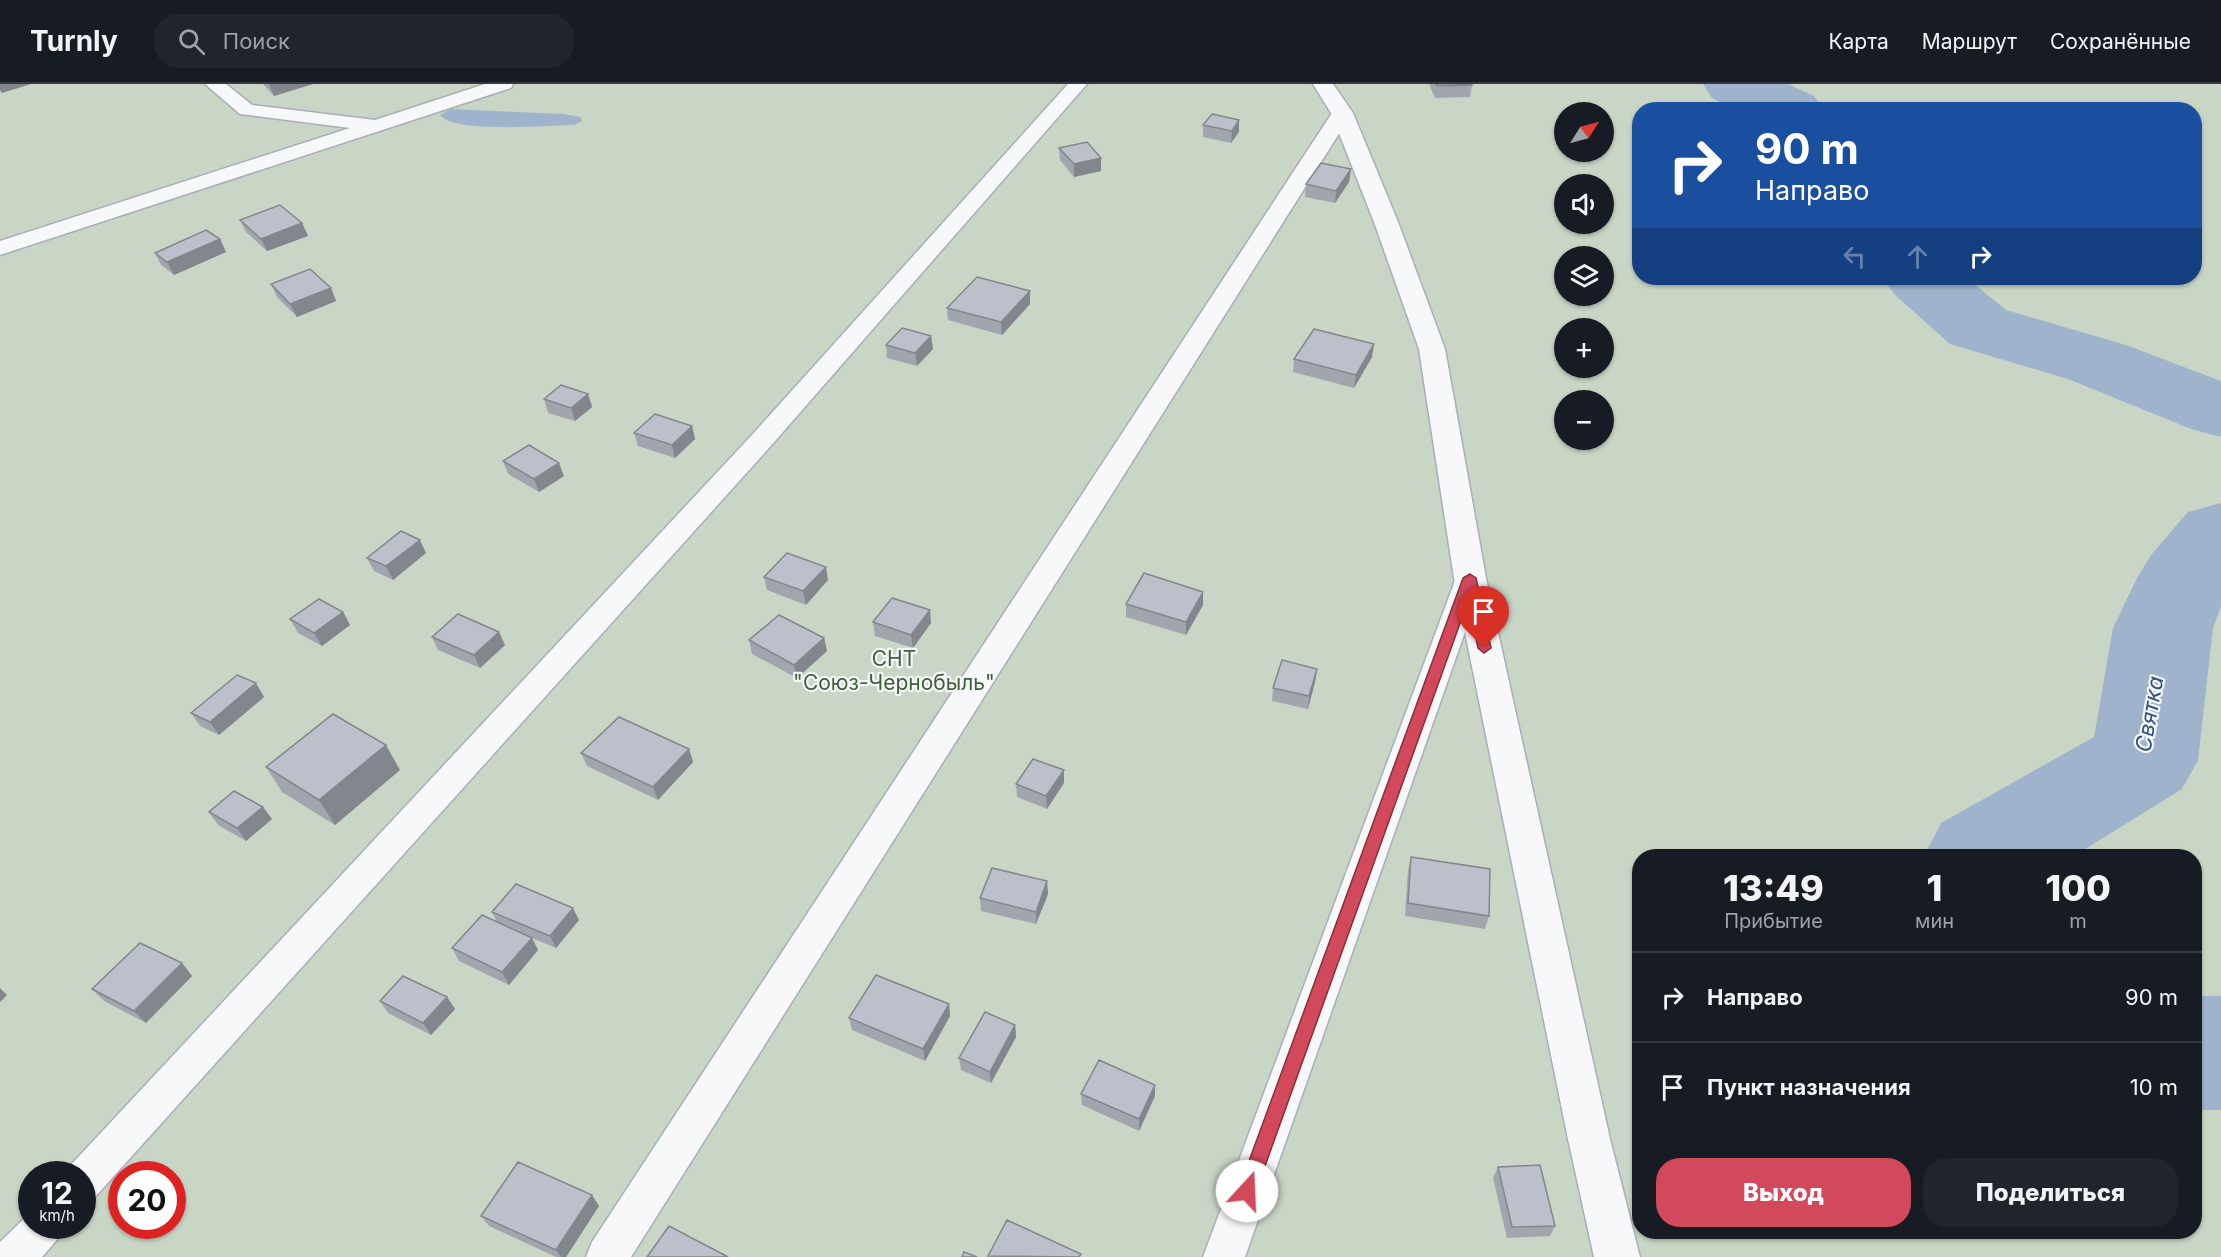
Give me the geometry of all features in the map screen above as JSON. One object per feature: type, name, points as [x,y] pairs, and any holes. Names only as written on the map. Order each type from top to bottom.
[{"type":"street","points":[[1323,84],[1342,113],[1386,222],[1432,349],[1470,578],[1584,1116],[1617,1257]]},
{"type":"lane","points":[[214,84],[247,110],[380,125]]},
{"type":"lane","points":[[0,248],[504,84]]},
{"type":"lane","points":[[96,1167],[752,450],[1078,84]]},
{"type":"lane","points":[[607,1257],[1342,113]]},
{"type":"lane","points":[[1224,1257],[1470,578]]},
{"type":"lane","points":[[14,1257],[31,1239]]},
{"type":"green space","name":"СНТ \"Союз-Чернобыль\"","points":[[0,84],[2221,84],[2221,1257],[0,1257]]},
{"type":"water","points":[[451,109],[563,114],[580,117],[582,121],[574,125],[482,127],[449,121],[440,115]]},
{"type":"building","points":[[1436,84],[1471,84],[1472,85],[1437,86]]},
{"type":"building","points":[[1212,114],[1239,120],[1232,131],[1203,125]]},
{"type":"building","points":[[1087,142],[1101,158],[1074,164],[1059,148]]},
{"type":"building","points":[[1321,163],[1351,169],[1336,191],[1306,184]]},
{"type":"building","points":[[280,205],[302,223],[261,239],[240,220]]},
{"type":"building","points":[[206,230],[220,239],[167,262],[155,253]]},
{"type":"building","points":[[310,269],[331,288],[290,304],[271,284]]},
{"type":"building","points":[[977,277],[1030,291],[1001,322],[947,308]]},
{"type":"building","points":[[902,328],[931,336],[915,353],[886,345]]},
{"type":"building","points":[[1314,329],[1374,344],[1356,375],[1294,359]]},
{"type":"building","points":[[561,385],[588,394],[571,408],[544,399]]},
{"type":"building","points":[[655,414],[692,426],[672,445],[634,433]]},
{"type":"building","points":[[529,445],[559,463],[534,479],[503,461]]},
{"type":"building","points":[[401,531],[420,540],[386,566],[367,558]]},
{"type":"building","points":[[787,553],[826,567],[803,591],[764,577]]},
{"type":"building","points":[[1144,573],[1203,592],[1186,622],[1126,604]]},
{"type":"building","points":[[892,598],[930,610],[911,635],[873,622]]},
{"type":"building","points":[[319,599],[343,612],[314,633],[290,619]]},
{"type":"building","points":[[458,614],[499,632],[474,655],[432,637]]},
{"type":"building","points":[[779,615],[824,638],[794,665],[749,640]]},
{"type":"building","points":[[1282,660],[1317,669],[1309,696],[1273,688]]},
{"type":"building","points":[[237,675],[256,683],[210,722],[191,713]]},
{"type":"building","points":[[333,714],[386,745],[319,800],[266,767]]},
{"type":"building","points":[[619,717],[689,749],[653,787],[581,753]]},
{"type":"building","points":[[1033,759],[1064,770],[1046,796],[1016,784]]},
{"type":"building","points":[[234,791],[263,807],[237,828],[209,812]]},
{"type":"building","points":[[1411,857],[1490,869],[1489,916],[1408,903]]},
{"type":"building","points":[[992,868],[1047,881],[1036,912],[980,898]]},
{"type":"building","points":[[516,884],[573,908],[550,936],[492,912]]},
{"type":"building","points":[[482,915],[532,938],[502,972],[452,948]]},
{"type":"building","points":[[140,943],[182,963],[134,1011],[92,989]]},
{"type":"building","points":[[876,975],[949,1004],[923,1049],[849,1018]]},
{"type":"building","points":[[403,976],[447,997],[423,1023],[380,1001]]},
{"type":"building","points":[[985,1012],[1015,1025],[990,1072],[959,1058]]},
{"type":"building","points":[[1099,1060],[1155,1085],[1139,1119],[1081,1094]]},
{"type":"building","points":[[518,1162],[592,1195],[556,1250],[481,1216]]},
{"type":"building","points":[[1540,1165],[1555,1226],[1512,1227],[1498,1167]]},
{"type":"building","points":[[1007,1220],[1081,1254],[1079,1257],[988,1256]]},
{"type":"building","points":[[669,1226],[728,1257],[647,1257]]},
{"type":"building","points":[[964,1252],[977,1257],[962,1257]]},
{"type":"waterway","name":"Святка","points":[[1735,84],[1774,102]]},
{"type":"waterway","name":"Святка","points":[[1929,285],[1978,327],[2097,362],[2221,411]]},
{"type":"waterway","name":"Святка","points":[[1993,849],[2144,760],[2163,628],[2185,578],[2221,534]]},
{"type":"waterway","name":"Святка","points":[[2202,1053],[2221,1053]]},
{"type":"route","points":[[1247,1191],[1470,578],[1484,648]]}]
